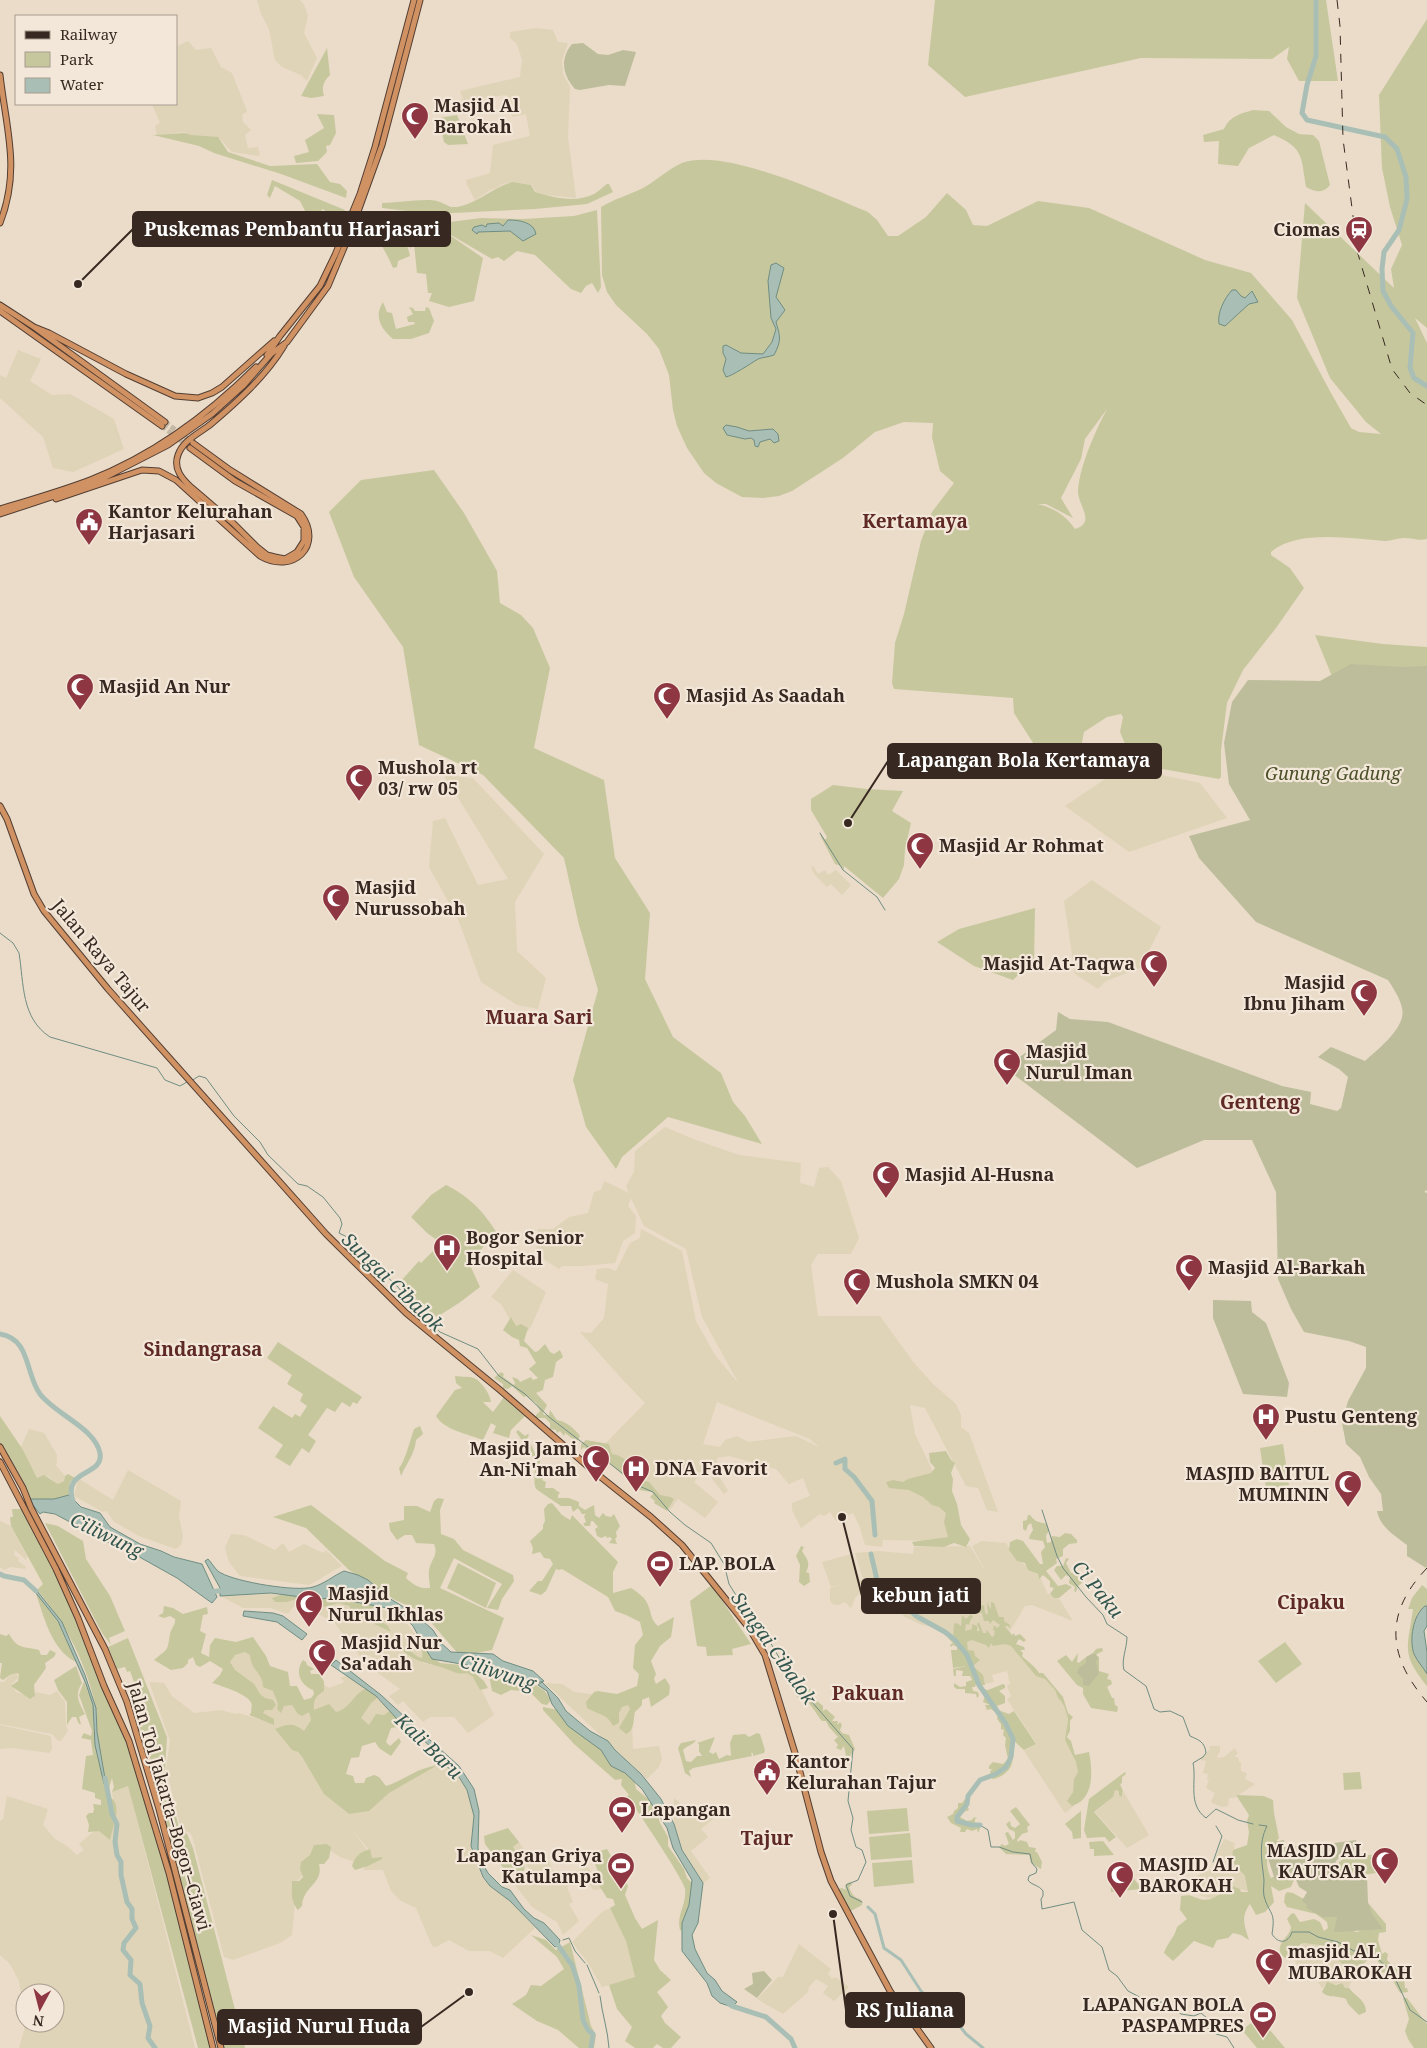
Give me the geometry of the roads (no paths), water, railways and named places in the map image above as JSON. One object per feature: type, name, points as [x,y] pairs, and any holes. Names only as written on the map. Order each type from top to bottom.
[{"type":"highway","points":[[349,230],[414,0]]},
{"type":"highway","points":[[241,384],[270,352],[280,336],[320,286],[345,239],[382,145],[420,0]]},
{"type":"highway","points":[[0,75],[6,119],[9,168],[0,216]]},
{"type":"highway","points":[[0,223],[6,204],[12,169],[11,142],[6,119]]},
{"type":"highway","points":[[39,502],[71,496],[142,470],[159,471],[176,480],[260,556],[267,560],[283,563],[290,562],[300,556],[307,545],[309,533],[306,521],[301,514],[191,445],[235,481],[301,520],[304,541],[297,552],[285,558],[267,555],[180,476],[176,464],[180,450],[191,438],[210,425],[277,359],[287,342],[328,286],[345,239]]},
{"type":"highway","points":[[0,305],[34,327],[163,424],[0,311]]},
{"type":"highway","points":[[34,327],[175,396],[198,398],[212,393],[236,376],[280,336]]},
{"type":"highway","points":[[0,514],[94,483],[119,472],[168,445],[203,418],[271,354],[287,342]]},
{"type":"highway","points":[[0,509],[91,479],[152,449],[203,418]]},
{"type":"highway","name":"Jalan Raya Tajur","points":[[0,806],[7,819],[32,889],[44,911],[96,975],[351,1260],[406,1313],[682,1545],[757,1638],[767,1662],[795,1752],[820,1852],[831,1881],[890,1991],[930,2048]]},
{"type":"highway","name":"Jalan Tol Jakarta–Bogor–Ciawi","points":[[0,1447],[20,1482],[78,1618],[104,1686],[129,1741],[169,1873],[213,2048]]},
{"type":"highway","name":"Jalan Tol Jakarta–Bogor–Ciawi","points":[[0,1462],[86,1614],[105,1650],[127,1702],[166,1838],[221,2048]]},
{"type":"highway","points":[[86,1614],[108,1647]]},
{"type":"highway","points":[[164,1818],[166,1838]]},
{"type":"water","points":[[508,220],[529,224],[536,234],[523,241],[510,231],[478,232],[477,234],[472,230],[474,227],[482,225],[486,227],[487,224],[499,223],[503,226]]},
{"type":"water","points":[[776,263],[784,268],[776,297],[785,310],[776,322],[780,338],[777,350],[774,355],[758,359],[726,377],[723,370],[726,359],[723,353],[723,346],[726,345],[741,353],[763,354],[772,342],[776,329],[771,318],[768,281],[771,265]]},
{"type":"water","points":[[1232,290],[1236,290],[1245,298],[1252,291],[1258,302],[1249,304],[1225,326],[1219,324],[1219,315],[1226,298]]},
{"type":"water","points":[[726,425],[749,431],[773,429],[778,434],[779,441],[774,443],[770,439],[760,442],[758,447],[755,446],[754,440],[751,438],[745,439],[727,435],[723,428]]},
{"type":"water","points":[[69,1495],[81,1507],[100,1513],[110,1527],[140,1544],[174,1557],[202,1564],[217,1597],[212,1603],[177,1578],[118,1545],[113,1545],[55,1514],[43,1512],[40,1514],[28,1499],[54,1499]]},
{"type":"water","points":[[208,1559],[217,1571],[221,1573],[240,1580],[281,1587],[313,1587],[344,1571],[358,1575],[368,1580],[389,1598],[415,1614],[433,1630],[441,1643],[451,1652],[493,1654],[503,1661],[533,1671],[544,1681],[529,1685],[467,1665],[432,1659],[413,1626],[404,1617],[387,1608],[334,1598],[316,1599],[271,1593],[220,1596],[220,1588],[205,1561]]},
{"type":"water","points":[[33,1586],[62,1622],[85,1675],[96,1708],[97,1732],[106,1784],[104,1784],[95,1745],[93,1705],[86,1684],[58,1621],[32,1588]]},
{"type":"water","points":[[1425,1606],[1427,1606],[1427,1626],[1424,1631],[1427,1652],[1427,1674],[1414,1654],[1412,1642],[1415,1621]]},
{"type":"water","points":[[244,1611],[273,1613],[283,1616],[307,1634],[302,1640],[277,1622],[243,1616]]},
{"type":"water","points":[[336,1660],[381,1695],[420,1731],[417,1735],[408,1731],[376,1696],[331,1665]]},
{"type":"water","points":[[542,1682],[558,1698],[566,1711],[590,1731],[608,1741],[641,1774],[661,1799],[674,1824],[682,1850],[703,1883],[698,1923],[692,1935],[695,1949],[707,1973],[715,1980],[722,1991],[737,2002],[732,2007],[720,2003],[712,1996],[707,1983],[682,1951],[682,1923],[689,1905],[692,1880],[673,1848],[667,1828],[642,1789],[625,1773],[611,1766],[601,1750],[568,1726],[552,1704],[547,1691],[538,1685]]},
{"type":"water","points":[[421,1732],[459,1766],[474,1789],[479,1811],[478,1848],[480,1859],[488,1873],[502,1887],[510,1890],[524,1909],[534,1918],[544,1923],[560,1940],[559,1944],[555,1947],[510,1901],[490,1886],[483,1877],[471,1846],[474,1816],[467,1790],[459,1777],[437,1758],[434,1750],[419,1736]]},
{"type":"waterway","points":[[1316,0],[1316,56],[1307,85],[1302,113],[1307,120],[1385,137],[1397,149],[1406,177],[1407,199],[1399,230],[1384,252],[1382,269],[1383,291],[1391,306],[1413,333],[1410,368],[1414,378],[1427,386]]},
{"type":"waterway","points":[[820,833],[843,870],[877,897],[885,910]]},
{"type":"waterway","name":"Sungai Cibalok","points":[[0,933],[13,943],[19,953],[23,988],[29,1010],[34,1020],[50,1037],[157,1068],[165,1080],[180,1086],[187,1082]]},
{"type":"waterway","name":"Sungai Cibalok","points":[[191,1081],[199,1076],[206,1078],[234,1116],[260,1142],[268,1155],[298,1184],[307,1186],[323,1197],[340,1218],[342,1224],[339,1233],[349,1238],[356,1248],[397,1286],[423,1317],[440,1332],[478,1349],[499,1376],[525,1394],[549,1417],[639,1486],[653,1492],[670,1512],[711,1543],[724,1564],[729,1584],[744,1608],[770,1642],[791,1678],[853,1749],[848,1801],[853,1818],[851,1830],[856,1847],[862,1850],[866,1862],[858,1880],[846,1885],[850,1896],[862,1902]]},
{"type":"waterway","points":[[0,1334],[10,1337],[22,1350],[35,1386],[40,1394],[91,1436],[97,1444],[100,1461],[73,1483],[71,1490],[73,1501]]},
{"type":"waterway","points":[[836,1463],[845,1459],[845,1469],[854,1477],[872,1501],[875,1535]]},
{"type":"waterway","name":"Ci Paku","points":[[1042,1510],[1057,1556],[1063,1568],[1103,1615],[1107,1624],[1127,1637],[1123,1662],[1124,1670],[1146,1686],[1154,1709],[1160,1712],[1170,1711],[1183,1717],[1190,1736],[1203,1744],[1206,1753],[1193,1763],[1194,1792],[1200,1812],[1206,1818],[1216,1809],[1238,1820],[1253,1824]]},
{"type":"waterway","points":[[871,1554],[877,1580],[916,1616],[945,1632],[955,1640],[967,1655],[979,1685],[1006,1724],[1013,1739],[1011,1757],[1006,1767],[996,1774],[980,1780],[968,1796],[967,1804],[957,1817],[957,1821],[980,1825]]},
{"type":"waterway","points":[[0,1574],[24,1580],[36,1591]]},
{"type":"waterway","name":"Ciliwung","points":[[209,1592],[227,1590]]},
{"type":"waterway","points":[[105,1778],[112,1814],[117,1824],[115,1842],[117,1855],[121,1862],[121,1875],[127,1902],[132,1909],[132,1919],[136,1928],[124,1943],[123,1950],[131,1960],[130,1975],[140,1984],[142,2003],[150,2026],[148,2038],[155,2048]]},
{"type":"waterway","points":[[980,1825],[988,1830],[991,1847],[1030,1854],[1032,1863],[1037,1869],[1036,1873],[1029,1876],[1028,1880],[1043,1891],[1041,1899],[1042,1909],[1074,1902],[1082,1930],[1102,1947],[1109,1970],[1117,1976],[1128,1991],[1151,2003],[1161,2002],[1171,2006],[1181,2014],[1194,2016],[1201,2013],[1208,2019],[1207,2028],[1216,2034],[1227,2037],[1234,2048]]},
{"type":"waterway","name":"Ci Paku","points":[[1259,1825],[1267,1826],[1262,1839],[1264,1896],[1273,1916],[1272,1934],[1274,1937],[1277,1940],[1285,1941],[1292,1932],[1309,1932],[1318,1937],[1338,1942],[1354,1951],[1361,1950],[1375,1956],[1392,1972],[1410,2010],[1427,2022]]},
{"type":"waterway","points":[[1213,1862],[1222,1836],[1216,1826]]},
{"type":"waterway","name":"Sungai Cibalok","points":[[868,1907],[875,1914],[884,1948],[901,1960],[921,1991],[935,2004],[948,2011],[966,2034],[983,2048]]},
{"type":"waterway","points":[[563,1940],[569,1938],[575,1951],[585,1963]]},
{"type":"waterway","name":"Kali Baru","points":[[555,1941],[572,1965],[579,1986],[583,2020],[588,2030],[593,2034],[591,2048]]},
{"type":"waterway","points":[[587,1965],[599,1993]]},
{"type":"waterway","points":[[600,1996],[609,2048]]},
{"type":"waterway","name":"Ciliwung","points":[[728,2003],[766,2017],[791,2039],[795,2048]]},
{"type":"tunnel","points":[[165,422],[193,443]]},
{"type":"tunnel","points":[[162,426],[190,448]]},
{"type":"railway","points":[[1337,0],[1340,26],[1343,139],[1358,254],[1392,369],[1410,393],[1427,405]]},
{"type":"railway","points":[[1427,1568],[1403,1601],[1396,1635],[1398,1651],[1404,1668],[1427,1702]]},
{"type":"place","name":"Masjid Al Barokah","points":[[415,140]]},
{"type":"place","name":"Ciomas","points":[[1359,254]]},
{"type":"place","name":"Puskemas Pembantu Harjasari","points":[[78,284]]},
{"type":"place","name":"Kantor Kelurahan Harjasari","points":[[89,546]]},
{"type":"place","name":"Masjid An Nur","points":[[80,711]]},
{"type":"place","name":"Masjid As Saadah","points":[[667,720]]},
{"type":"place","name":"Mushola rt 03/ rw 05","points":[[359,802]]},
{"type":"place","name":"Lapangan Bola Kertamaya","points":[[848,823]]},
{"type":"place","name":"Masjid Ar Rohmat","points":[[920,870]]},
{"type":"place","name":"Masjid Nurussobah","points":[[336,922]]},
{"type":"place","name":"Masjid At-Taqwa","points":[[1154,988]]},
{"type":"place","name":"Masjid Ibnu Jiham","points":[[1364,1017]]},
{"type":"place","name":"Masjid Nurul Iman","points":[[1007,1086]]},
{"type":"place","name":"Masjid Al-Husna","points":[[886,1199]]},
{"type":"place","name":"Bogor Senior Hospital","points":[[447,1272]]},
{"type":"place","name":"Masjid Al-Barkah","points":[[1189,1292]]},
{"type":"place","name":"Mushola SMKN 04","points":[[857,1306]]},
{"type":"place","name":"Pustu Genteng","points":[[1266,1441]]},
{"type":"place","name":"Masjid Jami An-Ni'mah","points":[[596,1483]]},
{"type":"place","name":"DNA Favorit","points":[[636,1493]]},
{"type":"place","name":"MASJID BAITUL MUMININ","points":[[1348,1508]]},
{"type":"place","name":"kebun jati","points":[[842,1517]]},
{"type":"place","name":"LAP. BOLA","points":[[660,1588]]},
{"type":"place","name":"Masjid Nurul Ikhlas","points":[[309,1628]]},
{"type":"place","name":"Masjid Nur Sa'adah","points":[[322,1677]]},
{"type":"place","name":"Kantor Kelurahan Tajur","points":[[767,1796]]},
{"type":"place","name":"Lapangan","points":[[622,1834]]},
{"type":"place","name":"MASJID AL KAUTSAR","points":[[1385,1885]]},
{"type":"place","name":"Lapangan Griya Katulampa","points":[[621,1890]]},
{"type":"place","name":"MASJID AL BAROKAH","points":[[1120,1899]]},
{"type":"place","name":"RS Juliana","points":[[833,1914]]},
{"type":"place","name":"masjid AL MUBAROKAH","points":[[1269,1986]]},
{"type":"place","name":"Masjid Nurul Huda","points":[[469,1992]]},
{"type":"place","name":"LAPANGAN BOLA PASPAMPRES","points":[[1263,2039]]},
{"type":"district","name":"Kertamaya","points":[[915,521]]},
{"type":"district","name":"Muara Sari","points":[[539,1017]]},
{"type":"district","name":"Genteng","points":[[1260,1102]]},
{"type":"district","name":"Sindangrasa","points":[[203,1349]]},
{"type":"district","name":"Cipaku","points":[[1311,1602]]},
{"type":"district","name":"Pakuan","points":[[868,1693]]},
{"type":"district","name":"Tajur","points":[[767,1838]]},
{"type":"park label","name":"Gunung Gadung","points":[[1333,774]]}]
